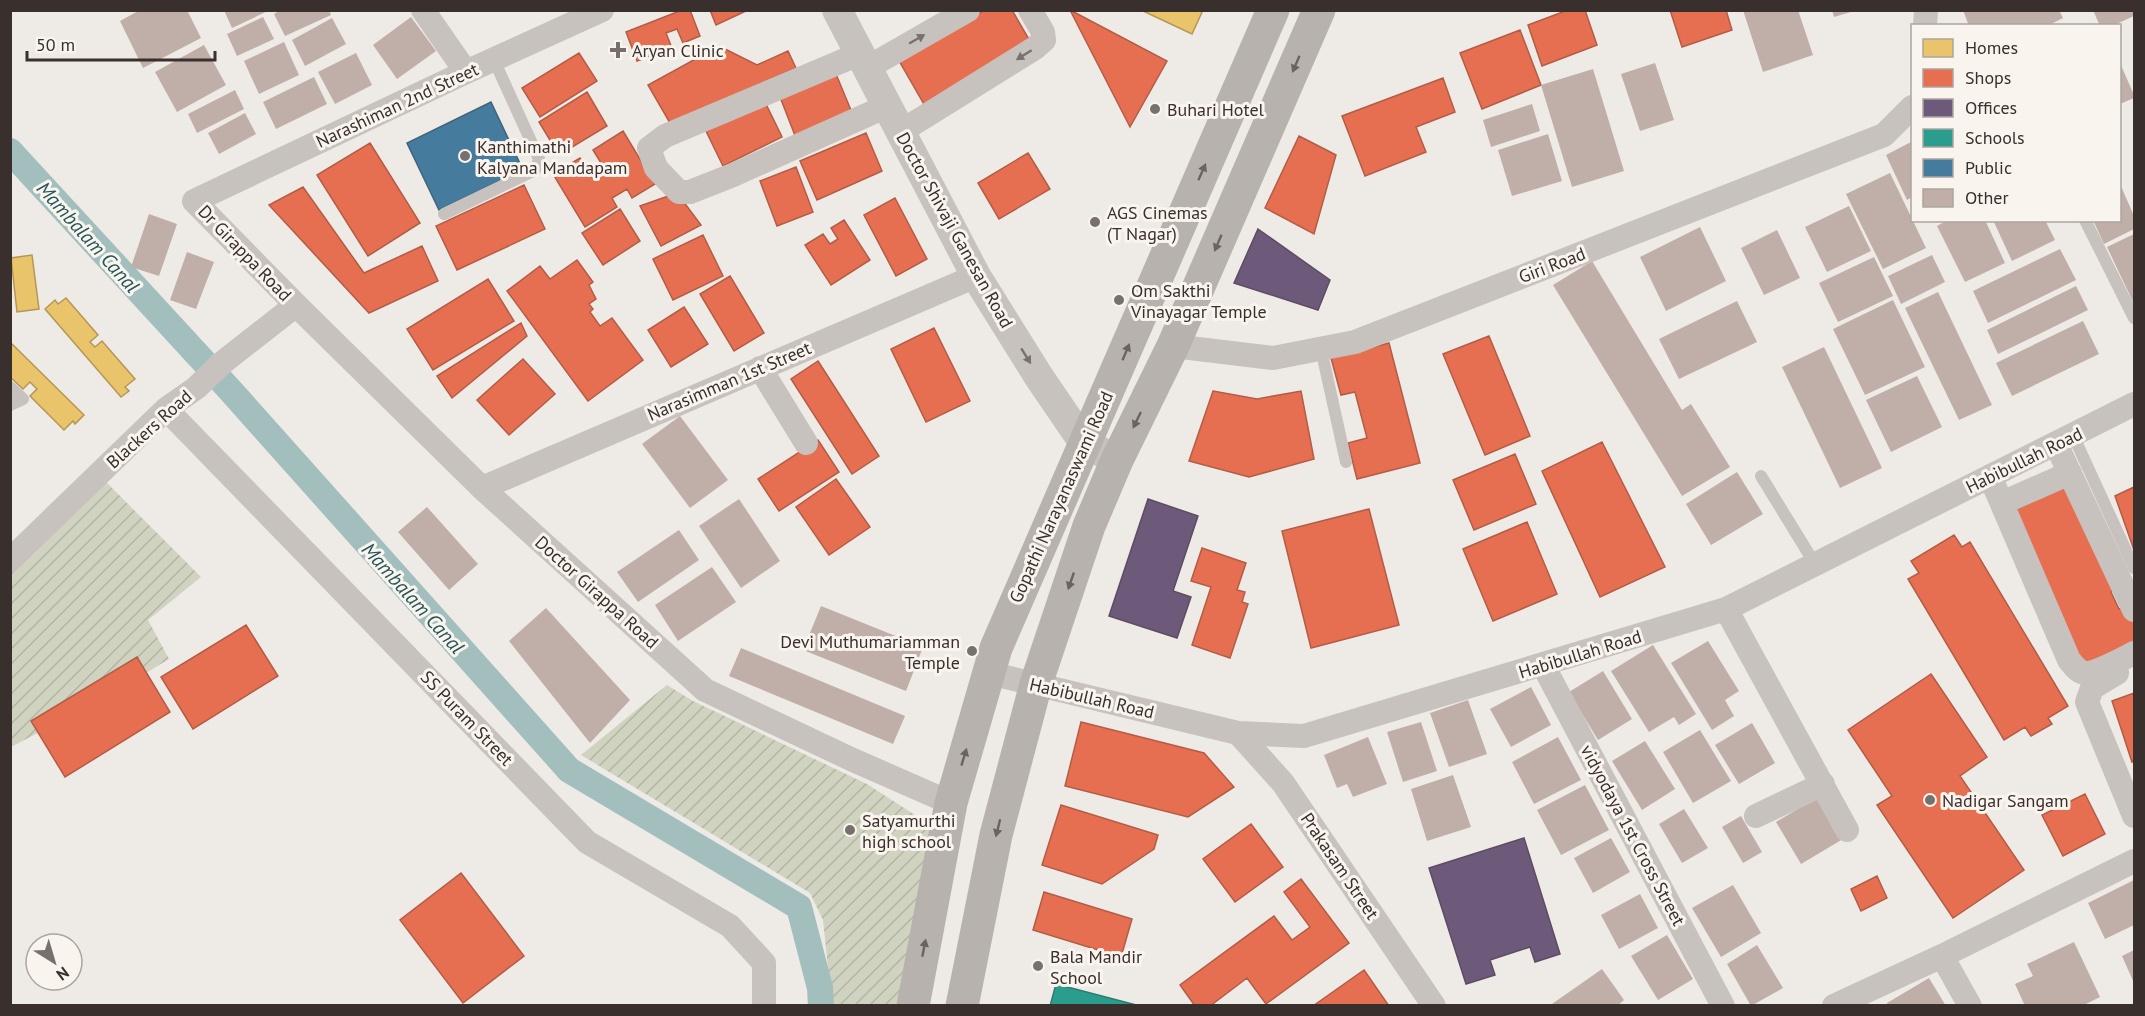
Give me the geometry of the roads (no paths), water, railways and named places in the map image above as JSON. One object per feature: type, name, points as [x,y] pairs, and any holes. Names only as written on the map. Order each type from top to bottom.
[{"type":"main road","name":"Gopathi Narayanaswami Road","points":[[913,1005],[951,803],[996,648],[1273,10]]},
{"type":"main road","name":"Gopathi Narayanaswami Road","points":[[962,1005],[996,835],[1036,684],[1089,526],[1117,460],[1173,346],[1319,10]]},
{"type":"main road","points":[[935,894],[982,903]]},
{"type":"street","points":[[423,10],[466,72]]},
{"type":"street","name":"Narashiman 2nd Street","points":[[194,201],[494,60],[560,19],[602,10]]},
{"type":"street","name":"Doctor Shivaji Ganesan Road","points":[[837,10],[976,276],[1039,377],[1084,443]]},
{"type":"street","points":[[968,10],[863,61],[665,136],[649,148],[656,168],[679,192],[690,192],[894,119],[1035,48],[1044,40],[1044,32],[1030,10]]},
{"type":"street","name":"Giri Road","points":[[1173,346],[1273,358],[1355,342],[1884,135],[1911,108]]},
{"type":"street","name":"Dr Girappa Road","points":[[194,201],[296,305]]},
{"type":"street","name":"Narasimman 1st Street","points":[[482,488],[976,276]]},
{"type":"street","name":"Blackers Road","points":[[10,560],[166,409],[296,305]]},
{"type":"street","name":"Doctor Girappa Road","points":[[296,305],[482,488],[705,690],[853,760],[951,803]]},
{"type":"street","points":[[760,368],[806,443]]},
{"type":"street","name":"Habibullah Road","points":[[989,674],[1238,733],[1304,736],[1726,609],[2134,404]]},
{"type":"street","name":"SS Puram Street","points":[[166,409],[587,842],[730,926],[764,963],[764,1005]]},
{"type":"street","points":[[2064,439],[2070,473],[2134,610]]},
{"type":"street","points":[[1084,443],[1117,460]]},
{"type":"street","points":[[2002,504],[2070,473]]},
{"type":"street","points":[[1990,477],[2075,668],[2084,673],[2093,672],[2134,653]]},
{"type":"street","points":[[1726,609],[1847,830]]},
{"type":"street","points":[[2134,662],[2092,687],[2087,702],[2126,771],[2134,816]]},
{"type":"street","name":"vidyodaya 1st Cross Street","points":[[1543,665],[1723,1005]]},
{"type":"street","name":"Prakasam Street","points":[[1238,733],[1283,783],[1434,1005]]},
{"type":"street","points":[[1756,816],[1823,784]]},
{"type":"street","points":[[1834,1005],[1942,956],[2134,861]]},
{"type":"street","points":[[1942,956],[1970,1005]]},
{"type":"lane","points":[[444,214],[535,170],[539,159],[494,60]]},
{"type":"lane","points":[[2086,222],[2134,318]]},
{"type":"lane","points":[[1321,349],[1346,462]]},
{"type":"lane","points":[[10,387],[23,399],[10,405]]},
{"type":"lane","points":[[2064,439],[2134,568]]},
{"type":"lane","points":[[1761,476],[1815,564]]},
{"type":"waterway","name":"Mambalam Canal","points":[[10,151],[230,390],[569,770],[799,907],[820,988],[821,1006]]},
{"type":"place","name":"Aryan Clinic","points":[[618,50]]},
{"type":"place","name":"Buhari Hotel","points":[[1155,109]]},
{"type":"place","name":"Kanthimathi Kalyana Mandapam","points":[[465,156]]},
{"type":"place","name":"AGS Cinemas (T Nagar)","points":[[1095,222]]},
{"type":"place","name":"Om Sakthi Vinayagar Temple","points":[[1119,300]]},
{"type":"place","name":"Devi Muthumariamman Temple","points":[[972,651]]},
{"type":"place","name":"Nadigar Sangam","points":[[1930,800]]},
{"type":"place","name":"Satyamurthi high school","points":[[850,830]]},
{"type":"place","name":"Bala Mandir School","points":[[1038,966]]}]
